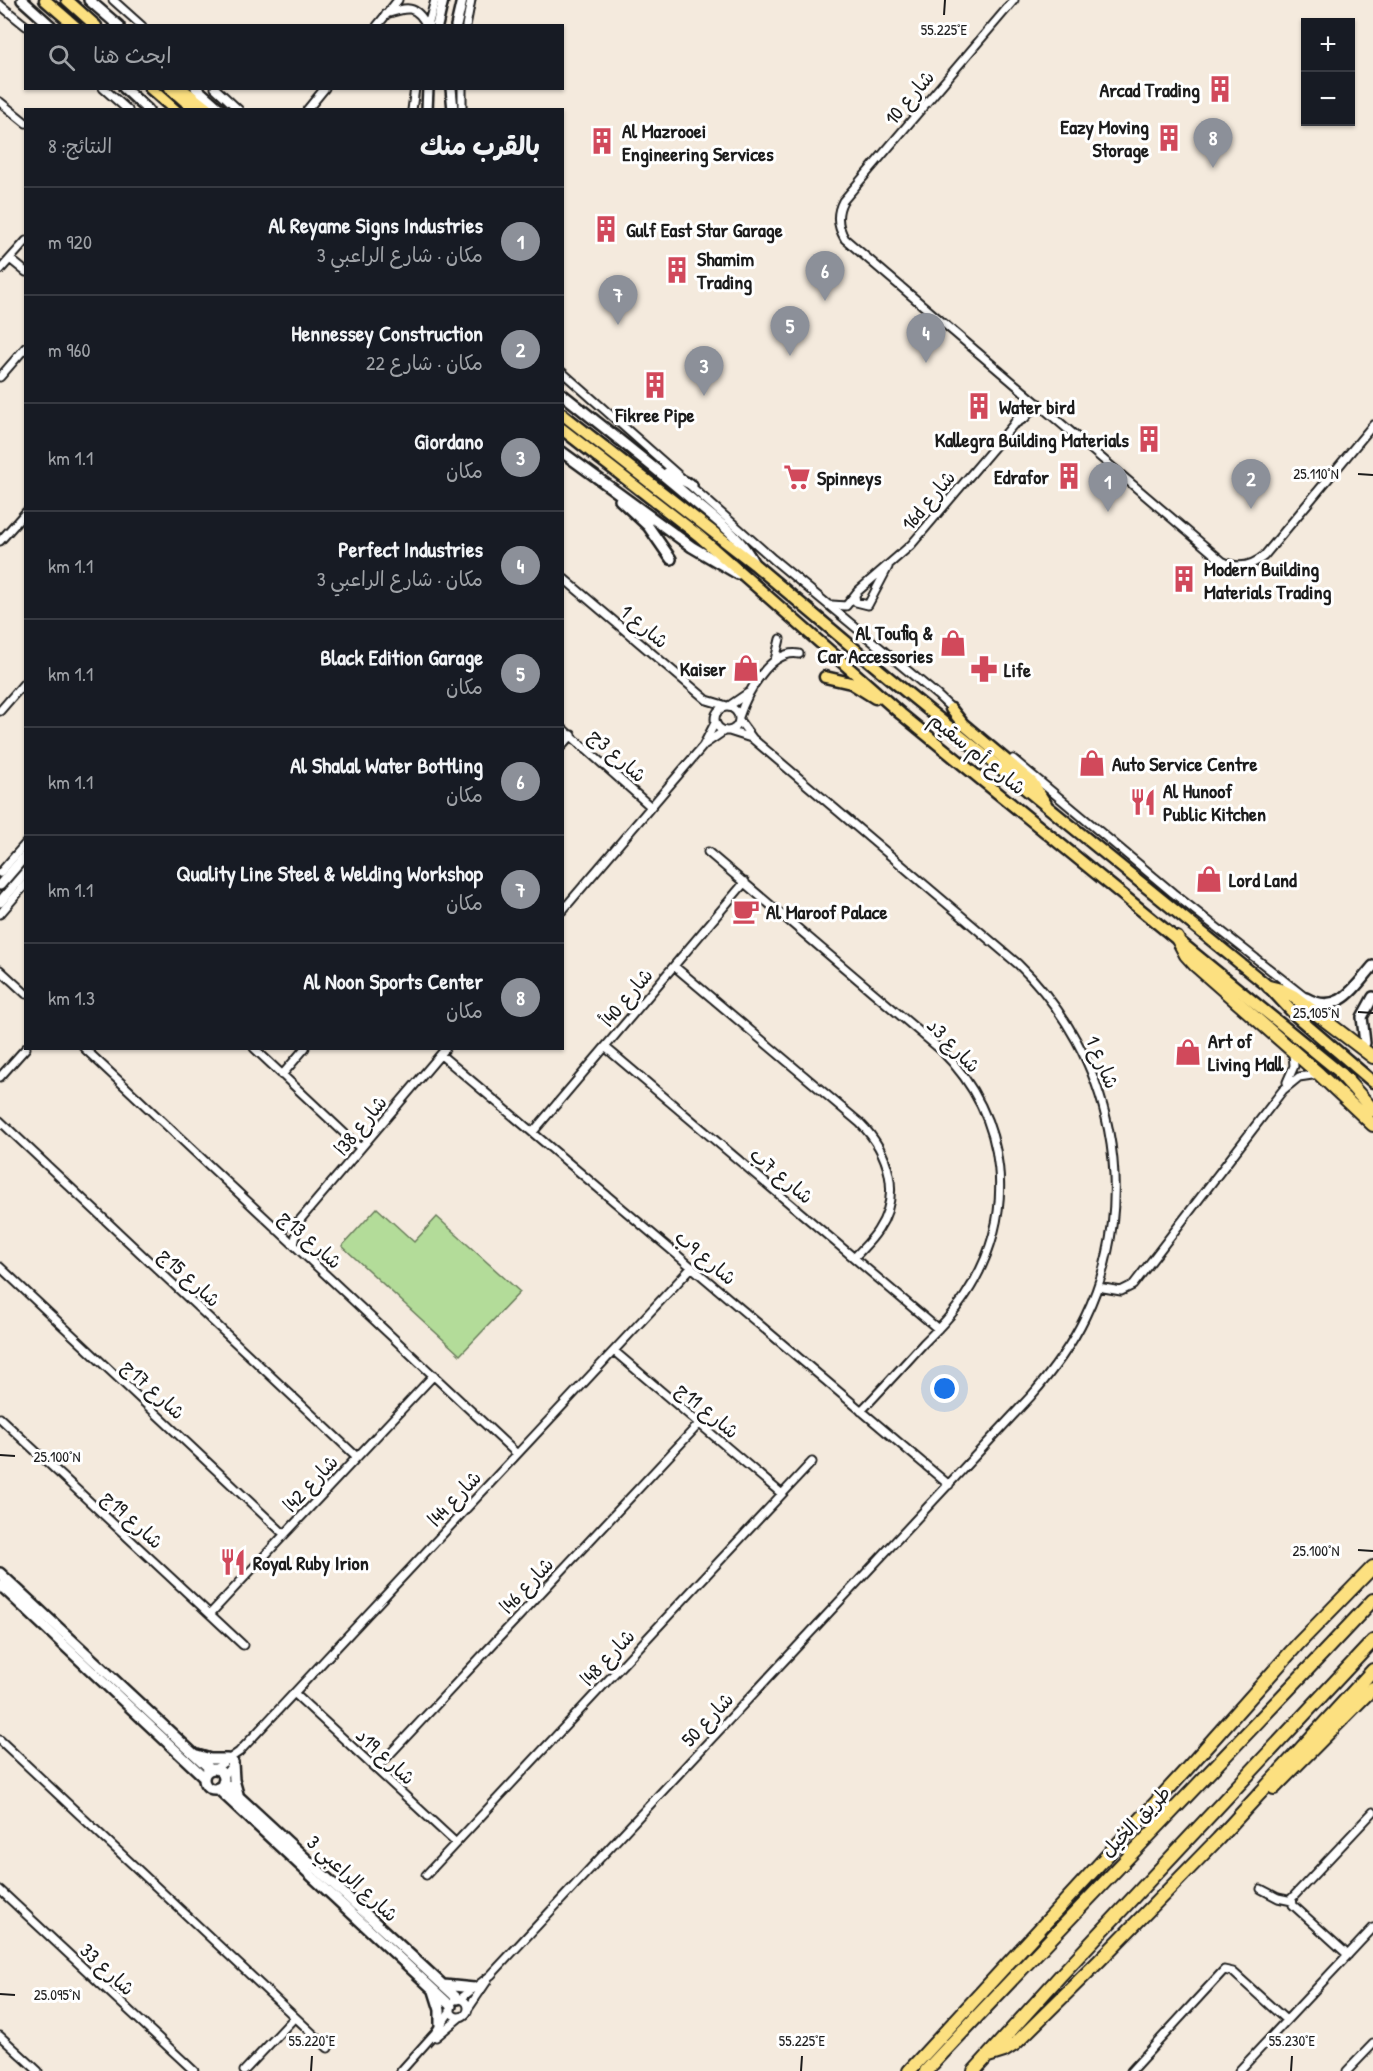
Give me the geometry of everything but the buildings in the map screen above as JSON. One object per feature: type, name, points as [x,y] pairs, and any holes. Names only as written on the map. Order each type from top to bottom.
[{"type":"highway","points":[[1177,938],[1190,961],[1319,1074],[1373,1125]]},
{"type":"highway","points":[[1271,990],[1281,990],[1293,996],[1373,1057]]},
{"type":"highway","points":[[1271,990],[1292,1000],[1373,1065]]},
{"type":"highway","points":[[1341,1074],[1373,1110]]},
{"type":"highway","points":[[1351,1590],[1359,1572],[1373,1556]]},
{"type":"highway","points":[[909,2071],[1184,1772],[1298,1644],[1373,1566]]},
{"type":"highway","name":"طريق الخيل","points":[[926,2071],[1373,1600]]},
{"type":"highway","points":[[974,2071],[1373,1641]]},
{"type":"highway","points":[[987,2056],[1004,2051],[1022,2038],[1218,1839],[1373,1670]]},
{"type":"highway","points":[[1246,1807],[1270,1792],[1373,1688]]},
{"type":"main road","points":[[45,0],[73,24]]},
{"type":"main road","points":[[66,0],[94,24]]},
{"type":"main road","points":[[149,90],[161,108]]},
{"type":"main road","points":[[150,90],[173,108]]},
{"type":"main road","points":[[172,90],[193,108]]},
{"type":"main road","points":[[184,90],[206,108]]},
{"type":"main road","name":"شارع أم سقيم","points":[[569,430],[754,564],[1271,990],[1296,1016],[1373,1082]]},
{"type":"main road","name":"شارع أم سقيم","points":[[569,430],[698,535],[901,714],[1373,1101]]},
{"type":"main road","points":[[825,677],[856,686],[901,714]]},
{"type":"main road","points":[[951,709],[963,724],[1032,782],[1050,809]]},
{"type":"street","points":[[22,0],[49,24]]},
{"type":"street","points":[[88,0],[117,24]]},
{"type":"street","points":[[112,0],[140,24]]},
{"type":"street","points":[[378,24],[398,0]]},
{"type":"street","points":[[411,0],[414,9],[427,24]]},
{"type":"street","points":[[429,24],[435,0]]},
{"type":"street","points":[[438,24],[444,0]]},
{"type":"street","points":[[456,24],[462,0]]},
{"type":"street","points":[[466,24],[471,0]]},
{"type":"street","name":"شارع 10","points":[[1014,0],[846,198],[841,206],[838,219],[840,231],[848,242],[1035,401]]},
{"type":"street","points":[[0,5],[24,24]]},
{"type":"street","points":[[386,14],[400,9],[414,9]]},
{"type":"street","points":[[105,90],[125,108]]},
{"type":"street","points":[[126,90],[146,108]]},
{"type":"street","points":[[198,90],[219,108]]},
{"type":"street","points":[[217,90],[237,108]]},
{"type":"street","points":[[309,108],[323,90]]},
{"type":"street","points":[[412,108],[415,90]]},
{"type":"street","points":[[427,108],[428,90]]},
{"type":"street","points":[[452,90],[453,108]]},
{"type":"street","points":[[462,90],[462,108]]},
{"type":"street","points":[[0,102],[24,121]]},
{"type":"street","points":[[0,270],[24,243]]},
{"type":"street","points":[[10,259],[24,270]]},
{"type":"street","points":[[0,377],[24,348]]},
{"type":"street","points":[[564,374],[740,530],[932,690],[951,709],[1180,898],[1369,1046]]},
{"type":"street","points":[[564,396],[652,465],[738,540],[754,564]]},
{"type":"street","points":[[1035,401],[1222,561],[1241,567],[1264,556],[1373,425]]},
{"type":"street","name":"16d شارع","points":[[829,604],[846,606],[911,545],[1013,425],[1025,418],[1035,401]]},
{"type":"street","points":[[564,453],[703,554],[748,579]]},
{"type":"street","points":[[652,465],[692,485]]},
{"type":"street","points":[[607,485],[648,526],[671,559]]},
{"type":"street","points":[[0,541],[24,514]]},
{"type":"street","name":"16d شارع","points":[[855,596],[856,602],[868,605],[889,565]]},
{"type":"street","name":"شارع 1","points":[[564,579],[707,700],[728,706]]},
{"type":"street","points":[[775,660],[780,639]]},
{"type":"street","points":[[703,746],[720,708],[728,706],[748,693],[775,660],[787,653],[799,654]]},
{"type":"street","points":[[0,711],[24,683]]},
{"type":"street","points":[[564,909],[703,746],[736,727],[748,693]]},
{"type":"street","name":"شارع 1","points":[[707,700],[715,720]]},
{"type":"street","points":[[728,706],[736,710],[739,718]]},
{"type":"street","name":"شارع 1","points":[[739,718],[753,739],[1018,964],[1043,990],[1065,1020],[1082,1049],[1106,1115],[1113,1150],[1115,1184],[1113,1223],[1098,1287],[1078,1331],[1052,1371],[949,1485]]},
{"type":"street","points":[[715,720],[727,731]]},
{"type":"street","name":"شارع 3ج","points":[[564,729],[650,806]]},
{"type":"street","name":"شارع 1","points":[[727,731],[753,739]]},
{"type":"street","points":[[564,744],[572,735]]},
{"type":"street","points":[[0,873],[24,845]]},
{"type":"street","name":"شارع 3د","points":[[708,852],[941,1050],[966,1079],[986,1116],[996,1149],[999,1206],[995,1229],[977,1276],[938,1329],[861,1411]]},
{"type":"street","points":[[0,885],[24,857]]},
{"type":"street","points":[[0,902],[24,874]]},
{"type":"street","name":"شارع 40أ","points":[[532,1132],[745,882]]},
{"type":"street","points":[[0,914],[24,886]]},
{"type":"street","points":[[674,966],[860,1123],[876,1141],[890,1175],[890,1200],[877,1232],[854,1258]]},
{"type":"street","points":[[1306,998],[1318,1003],[1337,1002],[1348,995],[1373,966]]},
{"type":"street","points":[[0,970],[24,992]]},
{"type":"street","points":[[1369,1046],[1362,1017],[1373,997]]},
{"type":"street","name":"شارع 7ب","points":[[605,1047],[938,1329]]},
{"type":"street","points":[[0,1077],[24,1049]]},
{"type":"street","name":"شارع 13ج","points":[[86,1050],[517,1454]]},
{"type":"street","points":[[256,1050],[360,1148]]},
{"type":"street","points":[[282,1075],[303,1050]]},
{"type":"street","name":"شارع 38ا","points":[[277,1230],[299,1221],[344,1171],[360,1148],[445,1050]]},
{"type":"street","points":[[1098,1287],[1121,1291],[1133,1285],[1283,1090],[1293,1071],[1292,1050]]},
{"type":"street","name":"شارع 9ب","points":[[441,1055],[949,1485]]},
{"type":"street","points":[[1283,1090],[1299,1077],[1319,1074]]},
{"type":"street","name":"شارع 15ج","points":[[0,1121],[357,1457]]},
{"type":"street","points":[[294,1245],[299,1221]]},
{"type":"street","name":"شارع 17ج","points":[[0,1267],[284,1534]]},
{"type":"street","name":"شارع 44ا","points":[[210,1771],[230,1761],[239,1752],[692,1267]]},
{"type":"street","name":"شارع 11ج","points":[[614,1351],[782,1494]]},
{"type":"street","name":"شارع 42ا","points":[[210,1614],[434,1375]]},
{"type":"street","name":"شارع 19ج","points":[[0,1418],[243,1645]]},
{"type":"street","name":"شارع 46ا","points":[[376,1769],[699,1424]]},
{"type":"street","name":"شارع 48ا","points":[[426,1875],[812,1462]]},
{"type":"street","name":"شارع 50","points":[[422,2048],[466,2014],[491,1975],[949,1485]]},
{"type":"street","points":[[0,1573],[210,1771]]},
{"type":"street","points":[[0,1585],[210,1771],[222,1772],[221,1782],[206,1786],[203,1782],[210,1771]]},
{"type":"street","name":"شارع 19د","points":[[294,1693],[456,1843]]},
{"type":"street","points":[[0,1740],[328,2048]]},
{"type":"street","points":[[194,1754],[210,1759],[230,1761],[238,1796]]},
{"type":"street","name":"شارع 44ا","points":[[221,1782],[230,1761]]},
{"type":"street","name":"شارع الراعبي 3","points":[[221,1782],[437,1987]]},
{"type":"street","name":"شارع الراعبي 3","points":[[221,1782],[455,2004]]},
{"type":"street","points":[[1292,1901],[1293,1895],[1373,1812]]},
{"type":"street","points":[[1300,1910],[1297,1899],[1302,1888]]},
{"type":"street","points":[[1261,1889],[1278,1898],[1292,1901],[1348,1955]]},
{"type":"street","name":"شارع 33","points":[[0,1890],[194,2071]]},
{"type":"street","points":[[1239,2071],[1373,1928]]},
{"type":"street","points":[[1131,2071],[1221,1972],[1227,1970],[1233,1972],[1286,2020]]},
{"type":"street","name":"شارع 50","points":[[401,2071],[422,2048],[455,2004],[491,1975]]},
{"type":"street","points":[[440,2025],[437,1987],[474,1988]]},
{"type":"street","points":[[460,2017],[454,2015],[455,2004],[467,2003],[468,2009]]},
{"type":"street","points":[[244,2071],[295,2017]]},
{"type":"street","points":[[0,2036],[38,2071]]},
{"type":"street","points":[[1347,2071],[1373,2043]]},
{"type":"green space","points":[[377,1208],[414,1242],[437,1217],[520,1292],[460,1355],[342,1246]]},
{"type":"place","name":"Arcad Trading","points":[[1220,89]]},
{"type":"place","name":"Eazy Moving Storage","points":[[1169,138]]},
{"type":"place","name":"Al Mazrooei Engineering Services","points":[[602,141]]},
{"type":"place","name":"Al Noon Sports Center","points":[[1213,168]]},
{"type":"place","name":"Gulf East Star Garage","points":[[606,229]]},
{"type":"place","name":"Shamim Trading","points":[[677,270]]},
{"type":"place","name":"Al Shalal Water Bottling","points":[[825,301]]},
{"type":"place","name":"Quality Line Steel & Welding Workshop","points":[[618,325]]},
{"type":"place","name":"Black Edition Garage","points":[[790,356]]},
{"type":"place","name":"Perfect Industries","points":[[926,363]]},
{"type":"place","name":"Fikree Pipe","points":[[655,385]]},
{"type":"place","name":"Giordano","points":[[704,396]]},
{"type":"place","name":"Water bird","points":[[979,406]]},
{"type":"place","name":"Kallegra Building Materials","points":[[1149,439]]},
{"type":"place","name":"Edrafor","points":[[1069,476]]},
{"type":"place","name":"Spinneys","points":[[797,477]]},
{"type":"place","name":"Hennessey Construction","points":[[1251,509]]},
{"type":"place","name":"Al Reyame Signs Industries","points":[[1108,512]]},
{"type":"place","name":"Modern Building Materials Trading","points":[[1184,579]]},
{"type":"place","name":"Al Toufiq & Car Accessories","points":[[953,643]]},
{"type":"place","name":"Kaiser","points":[[746,668]]},
{"type":"place","name":"Life","points":[[984,669]]},
{"type":"place","name":"Auto Service Centre","points":[[1092,763]]},
{"type":"place","name":"Al Hunoof Public Kitchen","points":[[1143,802]]},
{"type":"place","name":"Lord Land","points":[[1209,879]]},
{"type":"place","name":"Al Maroof Palace","points":[[746,911]]},
{"type":"place","name":"Art of Living Mall","points":[[1188,1052]]},
{"type":"place","name":"Royal Ruby Irion","points":[[233,1562]]}]
